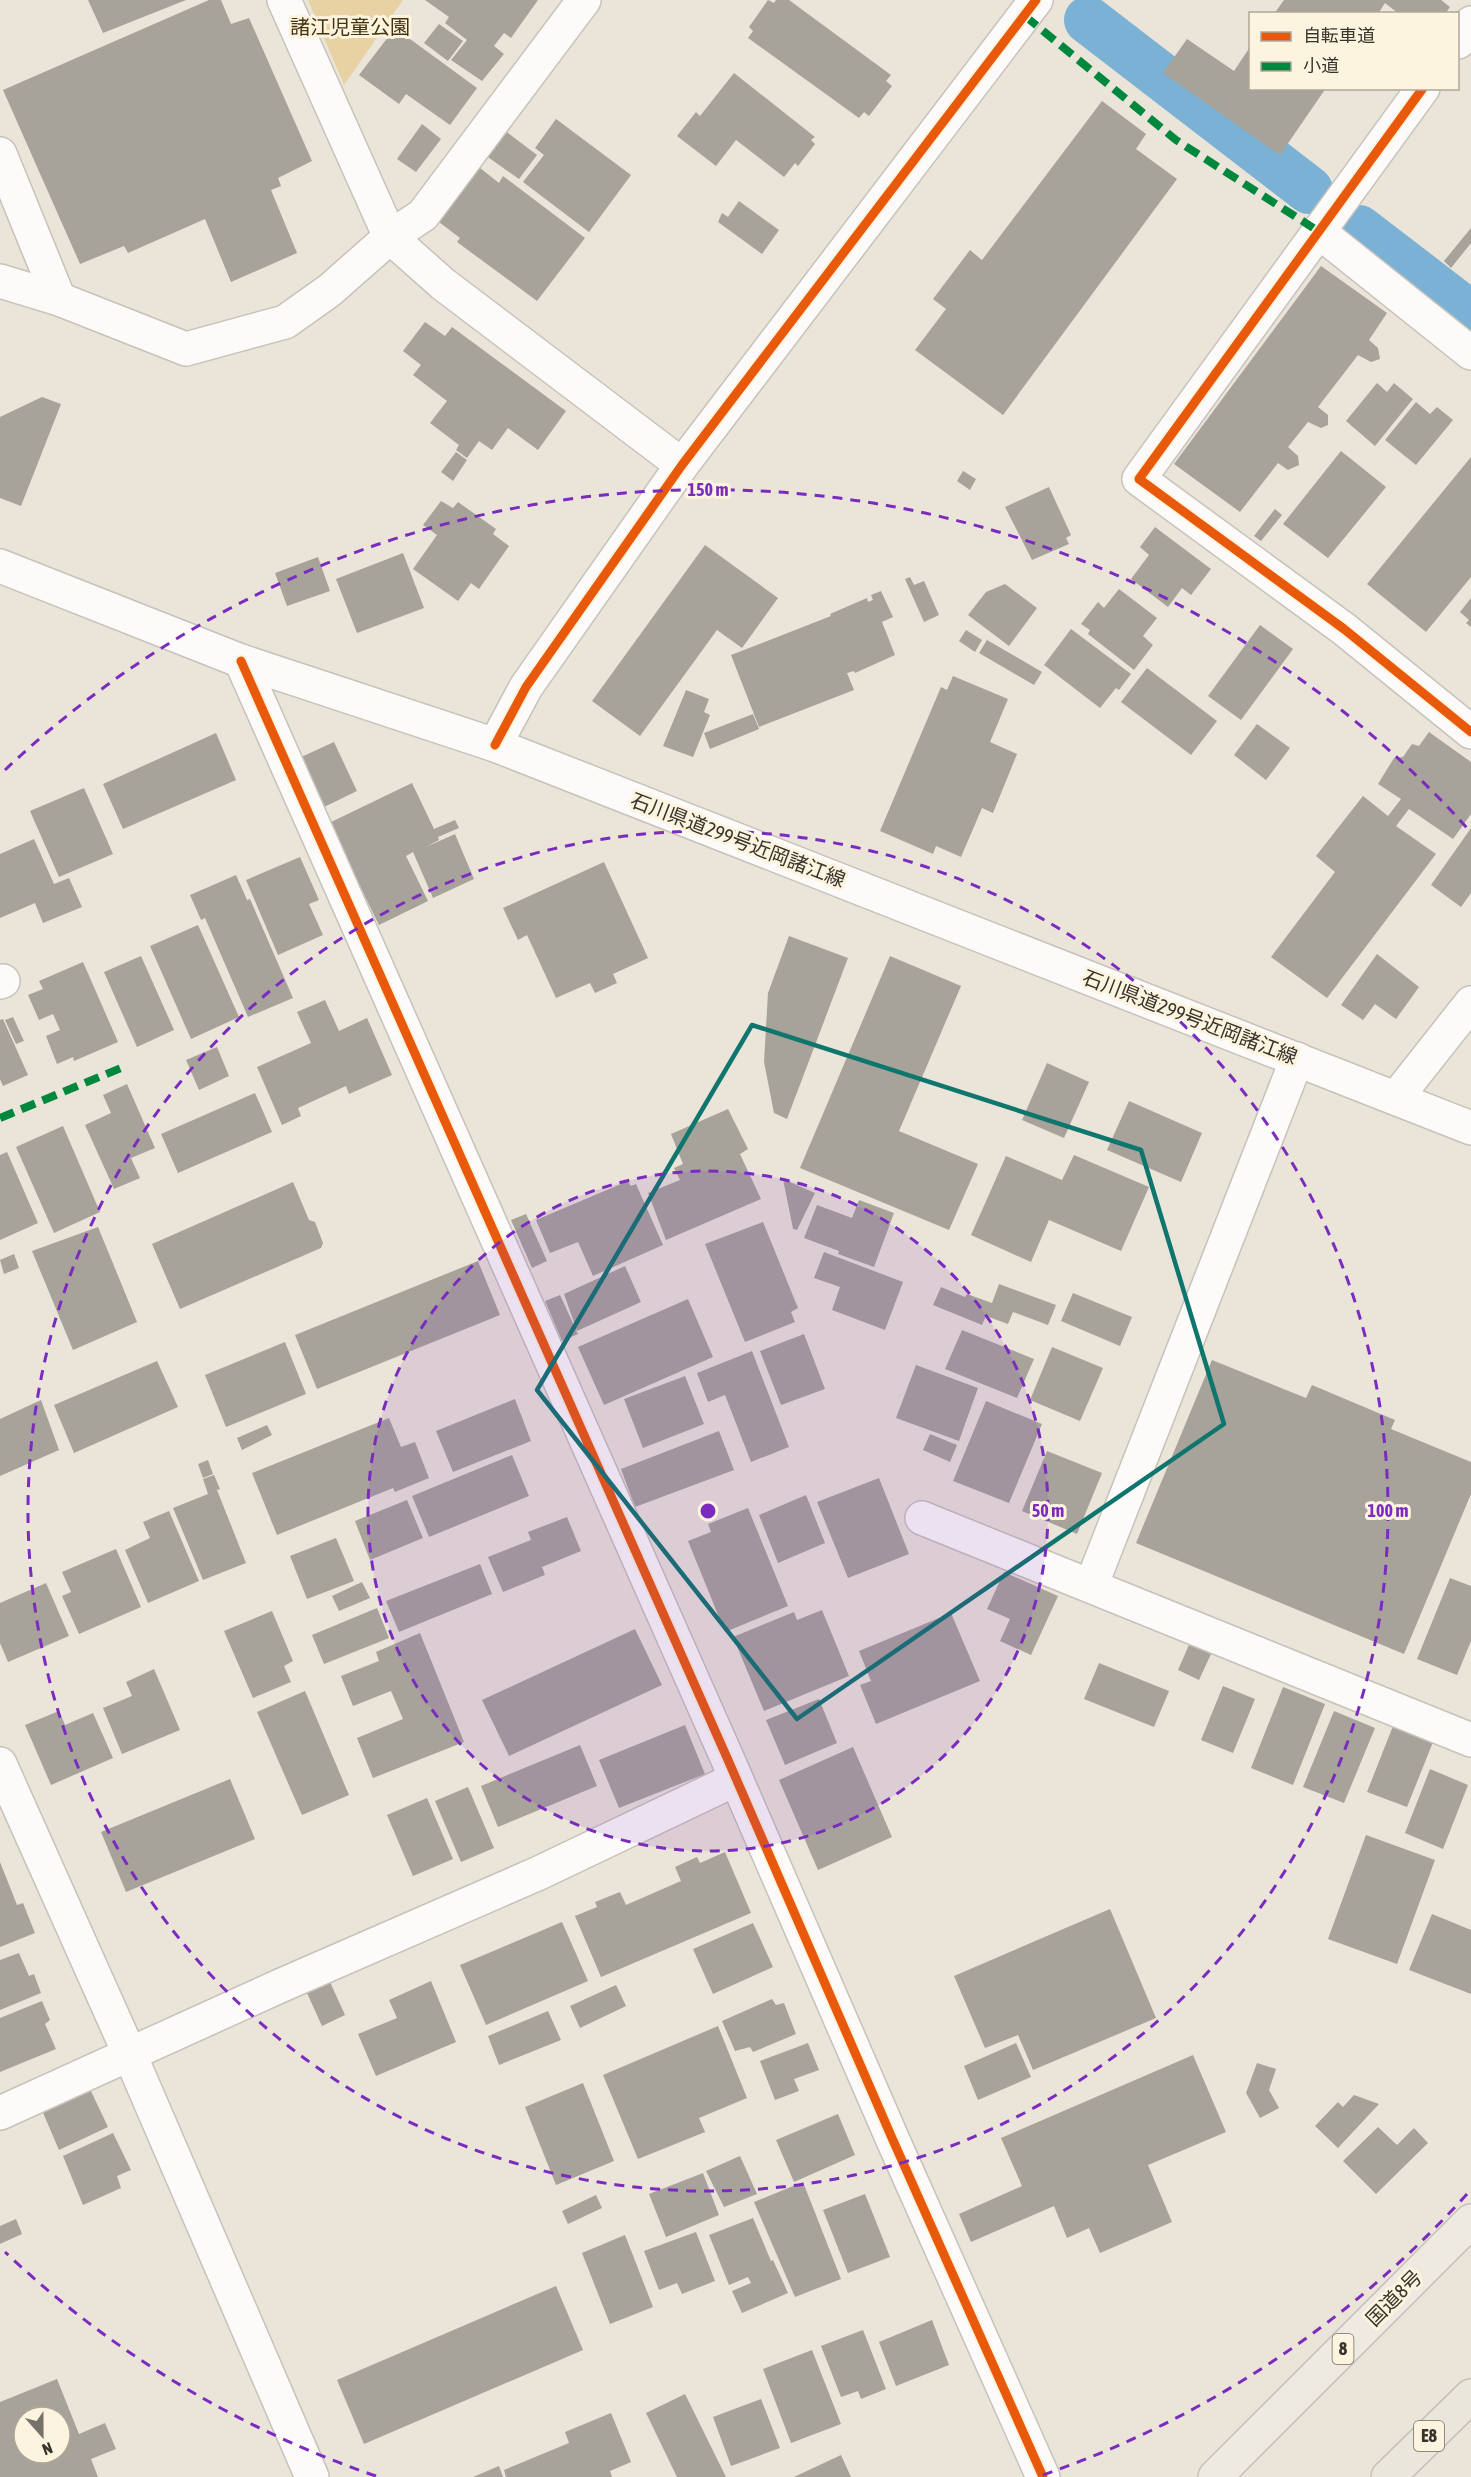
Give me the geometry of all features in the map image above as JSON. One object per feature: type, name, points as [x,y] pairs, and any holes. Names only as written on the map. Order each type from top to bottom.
[{"type":"highway","name":"国道8号","points":[[1215,2477],[1471,2221]]},
{"type":"highway","name":"E8","points":[[1388,2477],[1471,2396]]},
{"type":"street","points":[[284,0],[390,237],[443,284],[682,465]]},
{"type":"street","points":[[0,281],[59,299],[186,349],[285,322],[330,290],[390,237],[423,215],[584,0]]},
{"type":"street","points":[[495,745],[526,687],[682,465],[1036,0]]},
{"type":"street","points":[[1459,41],[1471,23]]},
{"type":"street","points":[[1422,90],[1139,479],[1344,629],[1471,732]]},
{"type":"street","points":[[0,154],[59,299]]},
{"type":"street","points":[[1318,231],[1471,353]]},
{"type":"street","name":"石川県道299号近岡諸江線","points":[[0,566],[241,661],[495,745],[1471,1128]]},
{"type":"street","points":[[241,661],[1043,2477]]},
{"type":"street","points":[[1396,1098],[1471,1003]]},
{"type":"street","points":[[1091,1586],[1297,1059]]},
{"type":"street","points":[[922,1518],[1471,1740]]},
{"type":"street","points":[[0,1764],[130,2055],[312,2477]]},
{"type":"street","points":[[0,2113],[282,1985],[539,1873],[736,1779]]},
{"type":"highlighted area","points":[[752,1025],[1141,1150],[1224,1424],[797,1719],[537,1390]]},
{"type":"green space","name":"諸江児童公園","points":[[308,0],[403,0],[344,85]]},
{"type":"building","points":[[88,0],[186,0],[103,33]]},
{"type":"building","points":[[209,0],[221,0],[231,24],[249,18],[312,161],[278,178],[281,186],[271,190],[297,253],[231,282],[205,219],[128,253],[124,246],[80,264],[3,90]]},
{"type":"building","points":[[425,0],[538,0],[511,38],[504,33],[494,46],[504,54],[482,81],[451,60],[467,40],[445,23],[449,17]]},
{"type":"building","points":[[768,0],[774,3],[776,0],[789,0],[891,75],[886,81],[892,86],[869,116],[864,112],[859,118],[748,38],[753,31],[749,27]]},
{"type":"building","points":[[1284,0],[1441,0],[1450,7],[1446,12],[1396,12],[1385,3],[1379,12],[1275,12]]},
{"type":"building","points":[[439,24],[463,41],[448,61],[424,43]]},
{"type":"building","points":[[395,28],[477,88],[450,125],[406,94],[399,104],[359,75]]},
{"type":"building","points":[[1187,39],[1234,71],[1249,48],[1249,90],[1325,90],[1280,155],[1163,73]]},
{"type":"building","points":[[734,73],[815,137],[811,140],[815,144],[798,166],[795,163],[784,177],[736,140],[716,166],[677,136],[696,112],[700,116]]},
{"type":"building","points":[[1102,101],[1146,134],[1136,149],[1177,179],[1003,415],[915,350],[946,309],[933,299],[970,250],[982,260]]},
{"type":"building","points":[[556,119],[631,175],[589,232],[523,182],[544,155],[535,148]]},
{"type":"building","points":[[422,124],[441,139],[416,172],[397,159]]},
{"type":"building","points":[[504,130],[537,155],[519,179],[485,155]]},
{"type":"building","points":[[480,168],[499,183],[503,176],[585,238],[537,301],[457,242],[460,238],[439,222]]},
{"type":"building","points":[[739,201],[779,230],[762,254],[718,222],[722,213],[728,217]]},
{"type":"building","points":[[1471,228],[1471,243],[1451,268],[1444,261]]},
{"type":"building","points":[[1321,266],[1387,313],[1369,340],[1378,348],[1380,359],[1371,362],[1358,355],[1318,407],[1328,415],[1328,425],[1321,428],[1308,422],[1288,447],[1298,456],[1299,465],[1288,470],[1278,463],[1240,512],[1174,464]]},
{"type":"building","points":[[425,322],[445,336],[452,327],[566,411],[538,450],[508,428],[492,450],[479,441],[467,458],[456,450],[459,445],[430,423],[447,401],[413,375],[421,365],[403,351]]},
{"type":"building","points":[[1377,383],[1387,392],[1394,383],[1413,399],[1375,446],[1346,421]]},
{"type":"building","points":[[42,397],[61,404],[21,506],[0,498],[0,417]]},
{"type":"building","points":[[1416,402],[1430,414],[1437,407],[1453,420],[1416,465],[1385,440]]},
{"type":"building","points":[[1341,451],[1386,487],[1328,558],[1283,524]]},
{"type":"building","points":[[456,452],[467,460],[453,481],[441,472]]},
{"type":"building","points":[[1471,457],[1471,577],[1426,632],[1367,584]]},
{"type":"building","points":[[963,471],[976,479],[970,490],[957,481]]},
{"type":"building","points":[[1049,487],[1071,535],[1066,538],[1069,544],[1032,560],[1005,507]]},
{"type":"building","points":[[441,501],[453,508],[458,502],[496,529],[493,534],[509,546],[479,589],[471,583],[458,601],[413,569],[437,535],[423,525]]},
{"type":"building","points":[[1275,509],[1282,515],[1261,541],[1254,536]]},
{"type":"building","points":[[1155,527],[1211,569],[1191,595],[1182,588],[1168,607],[1131,579],[1149,555],[1140,547]]},
{"type":"building","points":[[705,545],[778,598],[742,648],[717,630],[640,736],[592,701]]},
{"type":"building","points":[[403,553],[424,608],[357,633],[336,579]]},
{"type":"building","points":[[318,557],[330,591],[287,606],[275,573]]},
{"type":"building","points":[[910,577],[914,585],[924,581],[939,615],[924,622],[905,579]]},
{"type":"building","points":[[1005,584],[1037,608],[1009,646],[968,615],[986,592]]},
{"type":"building","points":[[1119,589],[1157,618],[1143,636],[1153,645],[1134,670],[1088,634],[1090,630],[1081,624],[1098,602],[1104,608]]},
{"type":"building","points":[[881,591],[893,617],[882,622],[895,655],[855,673],[854,671],[847,673],[854,690],[759,727],[731,655],[831,616],[830,614],[867,598],[868,602],[873,600],[871,595]]},
{"type":"building","points":[[1471,598],[1471,627],[1466,623],[1469,620],[1460,612]]},
{"type":"building","points":[[1260,625],[1293,649],[1241,720],[1208,696]]},
{"type":"building","points":[[1071,629],[1131,674],[1119,690],[1116,688],[1100,708],[1044,665]]},
{"type":"building","points":[[966,630],[982,640],[975,652],[959,641]]},
{"type":"building","points":[[987,640],[1042,672],[1034,685],[979,653]]},
{"type":"building","points":[[1147,668],[1217,721],[1191,755],[1121,702]]},
{"type":"building","points":[[953,676],[1008,699],[990,742],[1017,754],[993,813],[982,808],[961,857],[936,846],[933,854],[880,831],[941,687],[947,690]]},
{"type":"building","points":[[686,690],[709,699],[704,712],[710,715],[693,757],[663,746]]},
{"type":"building","points":[[753,714],[759,729],[710,749],[704,733]]},
{"type":"building","points":[[1257,724],[1290,748],[1266,780],[1234,755]]},
{"type":"building","points":[[1429,732],[1471,762],[1471,814],[1453,839],[1409,809],[1396,826],[1436,854],[1327,998],[1271,957],[1335,872],[1316,856],[1363,796],[1388,816],[1401,799],[1378,784],[1394,758],[1403,757],[1412,744],[1419,746]]},
{"type":"building","points":[[216,733],[236,780],[123,829],[103,784]]},
{"type":"building","points":[[334,742],[357,791],[324,807],[299,758]]},
{"type":"building","points":[[412,783],[434,829],[455,820],[459,828],[438,837],[439,840],[426,847],[455,834],[474,879],[433,898],[413,852],[406,856],[428,901],[379,925],[329,823]]},
{"type":"building","points":[[84,788],[113,854],[59,877],[30,811]]},
{"type":"building","points":[[1471,828],[1471,893],[1461,907],[1431,885]]},
{"type":"building","points":[[34,839],[54,884],[69,878],[82,907],[43,923],[35,903],[0,918],[0,854]]},
{"type":"building","points":[[300,857],[319,900],[309,904],[323,935],[278,955],[246,880]]},
{"type":"building","points":[[604,862],[648,958],[613,974],[617,983],[595,993],[590,983],[556,998],[527,935],[518,940],[503,908]]},
{"type":"building","points":[[236,875],[247,900],[250,899],[293,998],[248,1017],[205,918],[201,920],[190,895]]},
{"type":"building","points":[[198,925],[239,1017],[191,1039],[150,946]]},
{"type":"building","points":[[789,936],[848,958],[787,1119],[774,1113],[764,1062],[768,993]]},
{"type":"building","points":[[1377,954],[1419,987],[1396,1019],[1375,1004],[1363,1020],[1341,1005]]},
{"type":"building","points":[[141,956],[174,1030],[137,1047],[104,972]]},
{"type":"building","points":[[890,956],[961,986],[899,1131],[978,1164],[949,1230],[800,1168]]},
{"type":"building","points":[[83,962],[118,1042],[74,1061],[73,1057],[57,1064],[46,1036],[60,1030],[53,1014],[39,1020],[28,995],[43,989],[39,981]]},
{"type":"building","points":[[325,1000],[339,1031],[367,1018],[392,1075],[349,1094],[346,1086],[298,1108],[301,1116],[282,1125],[257,1067],[311,1043],[297,1012]]},
{"type":"building","points":[[13,1017],[24,1041],[16,1044],[5,1020]]},
{"type":"building","points":[[3,1019],[28,1075],[3,1086],[0,1079],[0,1020]]},
{"type":"building","points":[[217,1047],[229,1076],[199,1090],[186,1060]]},
{"type":"building","points":[[1047,1063],[1089,1082],[1064,1138],[1022,1120]]},
{"type":"building","points":[[127,1084],[155,1148],[131,1158],[140,1178],[114,1189],[85,1125],[111,1113],[103,1095]]},
{"type":"building","points":[[255,1093],[272,1132],[178,1173],[161,1134]]},
{"type":"building","points":[[1129,1101],[1202,1133],[1181,1182],[1107,1150]]},
{"type":"building","points":[[728,1109],[748,1149],[740,1154],[761,1199],[666,1240],[648,1193],[680,1180],[674,1168],[683,1164],[671,1134]]},
{"type":"building","points":[[63,1126],[100,1212],[54,1233],[16,1147]]},
{"type":"building","points":[[7,1152],[38,1223],[0,1240],[0,1155]]},
{"type":"building","points":[[1074,1155],[1149,1187],[1121,1251],[1049,1220],[1031,1262],[971,1235],[1006,1156],[1062,1180]]},
{"type":"building","points":[[783,1179],[815,1193],[797,1230],[793,1229]]},
{"type":"building","points":[[628,1181],[631,1186],[636,1184],[663,1245],[593,1276],[578,1242],[550,1253],[536,1220]]},
{"type":"building","points":[[293,1182],[309,1220],[315,1222],[323,1243],[321,1248],[180,1309],[152,1244]]},
{"type":"building","points":[[859,1200],[894,1213],[874,1267],[804,1238],[817,1205],[852,1218]]},
{"type":"building","points":[[526,1214],[547,1261],[532,1268],[511,1220]]},
{"type":"building","points":[[763,1222],[798,1308],[791,1312],[795,1322],[745,1342],[705,1244]]},
{"type":"building","points":[[98,1227],[137,1322],[73,1350],[32,1251]]},
{"type":"building","points":[[824,1252],[903,1282],[885,1330],[832,1310],[840,1287],[814,1278]]},
{"type":"building","points":[[14,1254],[19,1268],[4,1274],[0,1260]]},
{"type":"building","points":[[478,1261],[500,1315],[317,1389],[295,1335]]},
{"type":"building","points":[[625,1266],[641,1302],[577,1331],[564,1294]]},
{"type":"building","points":[[999,1284],[1056,1305],[1048,1325],[1013,1312],[1008,1324],[986,1316],[982,1325],[933,1305],[941,1287],[965,1297],[967,1294],[992,1303]]},
{"type":"building","points":[[1073,1293],[1132,1317],[1120,1346],[1061,1321]]},
{"type":"building","points":[[560,1295],[578,1334],[562,1341],[545,1301]]},
{"type":"building","points":[[688,1299],[713,1357],[604,1405],[578,1347]]},
{"type":"building","points":[[962,1330],[1034,1359],[1017,1398],[945,1369]]},
{"type":"building","points":[[804,1334],[825,1389],[781,1405],[760,1351]]},
{"type":"building","points":[[285,1342],[306,1394],[226,1427],[205,1375]]},
{"type":"building","points":[[1052,1347],[1103,1368],[1080,1421],[1030,1400]]},
{"type":"building","points":[[752,1351],[789,1447],[751,1462],[725,1395],[708,1402],[697,1373]]},
{"type":"building","points":[[1212,1360],[1306,1398],[1312,1385],[1395,1420],[1391,1429],[1471,1462],[1471,1494],[1404,1654],[1136,1543]]},
{"type":"building","points":[[157,1361],[178,1407],[74,1453],[54,1405]]},
{"type":"building","points":[[916,1365],[978,1388],[959,1441],[896,1418]]},
{"type":"building","points":[[685,1376],[704,1424],[643,1448],[624,1399]]},
{"type":"building","points":[[515,1399],[531,1441],[453,1472],[436,1431]]},
{"type":"building","points":[[41,1400],[59,1450],[0,1476],[0,1419]]},
{"type":"building","points":[[986,1401],[1042,1424],[1009,1503],[953,1481]]},
{"type":"building","points":[[389,1418],[401,1447],[415,1442],[429,1478],[395,1492],[393,1488],[277,1535],[252,1473]]},
{"type":"building","points":[[267,1425],[272,1435],[242,1450],[237,1438]]},
{"type":"building","points":[[719,1431],[734,1470],[635,1507],[621,1469]]},
{"type":"building","points":[[930,1434],[957,1445],[950,1462],[923,1450]]},
{"type":"building","points":[[1047,1451],[1102,1473],[1077,1534],[1022,1511]]},
{"type":"building","points":[[512,1455],[529,1496],[429,1537],[412,1496]]},
{"type":"building","points":[[208,1460],[213,1474],[203,1478],[198,1464]]},
{"type":"building","points":[[214,1475],[220,1489],[217,1490],[246,1563],[203,1580],[173,1508],[208,1494],[203,1479]]},
{"type":"building","points":[[879,1478],[909,1554],[848,1578],[817,1502]]},
{"type":"building","points":[[806,1495],[825,1543],[778,1563],[759,1515]]},
{"type":"building","points":[[407,1500],[423,1538],[370,1560],[355,1521]]},
{"type":"building","points":[[748,1508],[788,1606],[725,1632],[688,1541],[711,1532],[708,1524]]},
{"type":"building","points":[[169,1511],[199,1581],[148,1603],[125,1550],[150,1538],[143,1522]]},
{"type":"building","points":[[567,1517],[581,1551],[542,1567],[545,1575],[503,1592],[488,1557],[531,1540],[528,1532]]},
{"type":"building","points":[[336,1538],[354,1581],[307,1599],[290,1556]]},
{"type":"building","points":[[116,1549],[141,1607],[79,1634],[62,1596],[71,1592],[62,1572]]},
{"type":"building","points":[[480,1564],[492,1594],[399,1632],[386,1601]]},
{"type":"building","points":[[1004,1572],[1058,1596],[1031,1655],[1000,1641],[1010,1619],[987,1609]]},
{"type":"building","points":[[1450,1578],[1471,1586],[1471,1641],[1457,1675],[1417,1659]]},
{"type":"building","points":[[362,1582],[370,1598],[339,1611],[332,1596]]},
{"type":"building","points":[[46,1583],[69,1636],[8,1662],[0,1643],[0,1603]]},
{"type":"building","points":[[377,1608],[389,1638],[324,1664],[312,1635]]},
{"type":"building","points":[[822,1610],[849,1676],[764,1711],[733,1637],[794,1612],[797,1620]]},
{"type":"building","points":[[272,1611],[293,1661],[284,1666],[291,1682],[253,1698],[224,1631]]},
{"type":"building","points":[[951,1613],[980,1681],[876,1724],[860,1685],[871,1681],[859,1651]]},
{"type":"building","points":[[635,1629],[662,1685],[509,1756],[482,1700]]},
{"type":"building","points":[[1195,1631],[1217,1641],[1199,1680],[1178,1670]]},
{"type":"building","points":[[420,1633],[464,1742],[373,1778],[357,1738],[403,1719],[391,1691],[353,1706],[341,1676],[379,1661],[376,1652]]},
{"type":"building","points":[[1099,1663],[1169,1691],[1154,1727],[1084,1699]]},
{"type":"building","points":[[154,1669],[180,1730],[122,1754],[103,1708],[132,1696],[126,1682]]},
{"type":"building","points":[[1223,1686],[1255,1699],[1233,1753],[1201,1740]]},
{"type":"building","points":[[1283,1687],[1325,1704],[1293,1785],[1251,1768]]},
{"type":"building","points":[[305,1691],[349,1795],[302,1815],[257,1712]]},
{"type":"building","points":[[819,1699],[837,1743],[785,1765],[766,1720]]},
{"type":"building","points":[[59,1711],[65,1725],[93,1713],[113,1758],[51,1785],[25,1725]]},
{"type":"building","points":[[1334,1711],[1375,1728],[1344,1803],[1303,1787]]},
{"type":"building","points":[[685,1725],[705,1774],[619,1808],[599,1760]]},
{"type":"building","points":[[1393,1726],[1433,1742],[1407,1807],[1367,1792]]},
{"type":"building","points":[[580,1745],[597,1786],[498,1827],[481,1786]]},
{"type":"building","points":[[853,1747],[892,1837],[818,1870],[779,1780]]},
{"type":"building","points":[[1430,1769],[1468,1785],[1443,1849],[1405,1833]]},
{"type":"building","points":[[230,1779],[255,1839],[126,1892],[101,1832]]},
{"type":"building","points":[[468,1787],[494,1848],[461,1862],[435,1801]]},
{"type":"building","points":[[427,1798],[453,1859],[413,1876],[387,1815]]},
{"type":"building","points":[[1366,1835],[1435,1860],[1397,1964],[1328,1939]]},
{"type":"building","points":[[725,1852],[751,1913],[601,1977],[575,1916],[597,1907],[595,1902],[620,1892],[626,1905],[681,1881],[675,1867],[697,1857],[700,1863]]},
{"type":"building","points":[[0,1862],[17,1905],[23,1903],[35,1933],[0,1947]]},
{"type":"building","points":[[1110,1909],[1156,2018],[1033,2070],[1018,2035],[985,2048],[954,1976]]},
{"type":"building","points":[[1432,1914],[1471,1930],[1471,1994],[1409,1970]]},
{"type":"building","points":[[562,1922],[588,1981],[486,2025],[460,1965]]},
{"type":"building","points":[[753,1923],[773,1967],[713,1994],[693,1949]]},
{"type":"building","points":[[19,1953],[29,1976],[34,1974],[41,1993],[0,2010],[0,1960]]},
{"type":"building","points":[[431,1981],[456,2042],[376,2076],[358,2034],[397,2018],[389,2000]]},
{"type":"building","points":[[330,1982],[345,2015],[322,2026],[307,1993]]},
{"type":"building","points":[[616,1985],[626,2006],[580,2028],[570,2006]]},
{"type":"building","points":[[772,1999],[776,2005],[784,2003],[796,2034],[753,2052],[750,2047],[735,2051],[722,2021]]},
{"type":"building","points":[[42,2001],[50,2020],[45,2024],[56,2049],[0,2072],[0,2018]]},
{"type":"building","points":[[548,2011],[561,2040],[499,2065],[488,2036]]},
{"type":"building","points":[[718,2026],[747,2098],[699,2118],[705,2132],[638,2159],[603,2075]]},
{"type":"building","points":[[808,2043],[819,2070],[794,2079],[799,2091],[775,2100],[760,2061]]},
{"type":"building","points":[[1016,2043],[1031,2077],[978,2100],[964,2066]]},
{"type":"building","points":[[1193,2055],[1226,2132],[1148,2165],[1172,2222],[1100,2253],[1089,2228],[1067,2238],[1054,2206],[971,2242],[959,2214],[1022,2186],[1001,2138]]},
{"type":"building","points":[[1257,2063],[1276,2069],[1269,2090],[1279,2108],[1260,2118],[1246,2093]]},
{"type":"building","points":[[583,2083],[614,2161],[556,2185],[525,2107]]},
{"type":"building","points":[[89,2087],[108,2127],[59,2150],[41,2108]]},
{"type":"building","points":[[1354,2095],[1379,2104],[1338,2148],[1315,2126],[1338,2102],[1343,2107]]},
{"type":"building","points":[[838,2114],[855,2155],[794,2182],[776,2140]]},
{"type":"building","points":[[1378,2127],[1397,2145],[1414,2128],[1428,2143],[1376,2194],[1343,2161]]},
{"type":"building","points":[[113,2133],[131,2170],[117,2176],[121,2188],[83,2205],[63,2156]]},
{"type":"building","points":[[740,2156],[757,2194],[724,2207],[706,2171]]},
{"type":"building","points":[[703,2173],[719,2215],[666,2237],[649,2194]]},
{"type":"building","points":[[803,2182],[841,2279],[795,2297],[754,2202]]},
{"type":"building","points":[[865,2194],[890,2257],[848,2273],[823,2210]]},
{"type":"building","points":[[596,2195],[602,2208],[568,2224],[562,2211]]},
{"type":"building","points":[[753,2218],[771,2261],[773,2260],[788,2293],[742,2313],[732,2291],[751,2283],[748,2277],[729,2285],[709,2235]]},
{"type":"building","points":[[16,2219],[22,2234],[0,2244],[0,2226]]},
{"type":"building","points":[[696,2232],[715,2281],[682,2294],[677,2283],[659,2290],[644,2251]]},
{"type":"building","points":[[625,2235],[653,2307],[610,2324],[582,2253]]},
{"type":"building","points":[[556,2286],[583,2350],[364,2444],[337,2380]]},
{"type":"building","points":[[932,2320],[949,2365],[896,2386],[879,2342]]},
{"type":"building","points":[[863,2330],[886,2389],[861,2399],[858,2391],[841,2397],[821,2346]]},
{"type":"building","points":[[812,2350],[841,2424],[791,2443],[763,2369]]},
{"type":"building","points":[[57,2379],[67,2405],[12,2405],[12,2465],[72,2465],[72,2416],[79,2434],[105,2423],[116,2449],[91,2459],[98,2477],[0,2477],[0,2402]]},
{"type":"building","points":[[685,2394],[726,2477],[677,2477],[646,2413]]},
{"type":"building","points":[[761,2399],[780,2448],[731,2466],[713,2417]]},
{"type":"building","points":[[611,2413],[631,2462],[610,2471],[612,2477],[506,2477],[504,2470],[569,2443],[565,2432]]},
{"type":"building","points":[[841,2455],[851,2477],[794,2477]]},
{"type":"building","points":[[499,2466],[503,2477],[473,2477]]},
{"type":"waterway","points":[[1088,20],[1309,190]]},
{"type":"waterway","points":[[1359,229],[1471,315]]},
{"type":"marked path","points":[[1025,16],[1176,140],[1318,231]]},
{"type":"marked path","points":[[0,1118],[121,1068]]},
{"type":"cycle path","points":[[495,745],[526,687],[682,465],[1036,0]]},
{"type":"cycle path","points":[[1422,90],[1139,479],[1344,629],[1471,732]]},
{"type":"cycle path","points":[[241,661],[1043,2477]]}]
